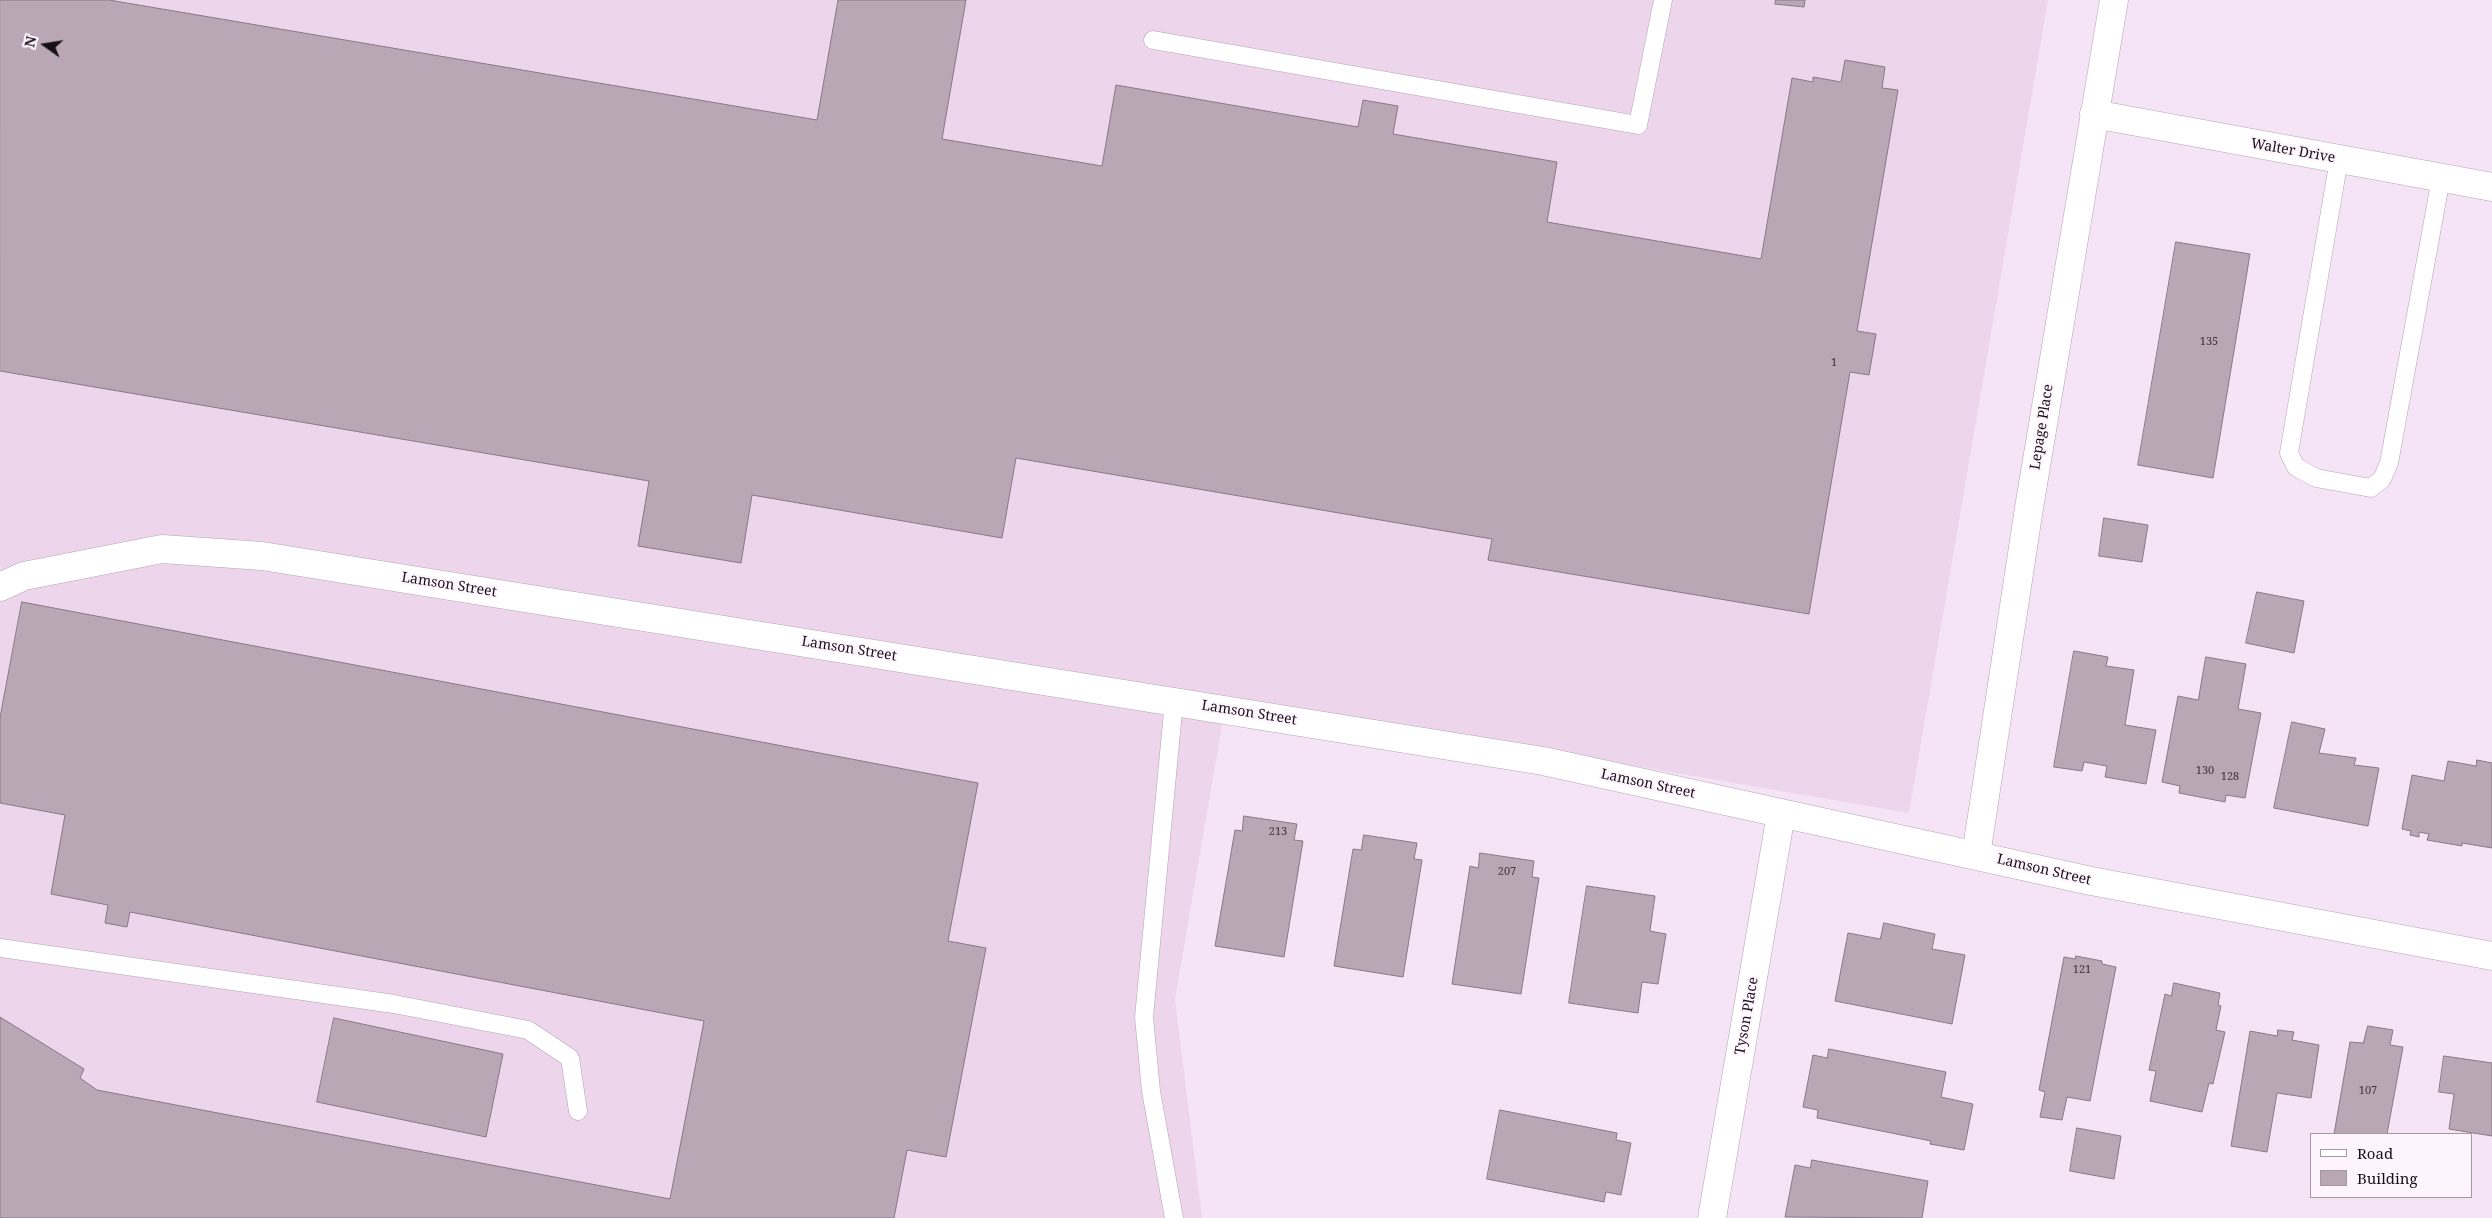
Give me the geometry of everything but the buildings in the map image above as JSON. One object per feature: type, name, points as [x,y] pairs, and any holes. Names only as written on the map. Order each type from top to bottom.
[{"type":"street","name":"Lepage Place","points":[[1976,854],[2029,508],[2114,0]]},
{"type":"street","name":"Walter Drive","points":[[2094,114],[2492,187]]},
{"type":"street","name":"Lamson Street","points":[[0,587],[24,576],[162,549],[262,556],[1543,761],[1782,814],[1976,854],[2091,881],[2492,956]]},
{"type":"street","name":"Tyson Place","points":[[1712,1218],[1782,814]]},
{"type":"lane","points":[[1153,40],[1638,125],[1663,0]]},
{"type":"lane","points":[[2339,159],[2289,453],[2296,467],[2316,478],[2325,480],[2371,488],[2382,479],[2389,463],[2441,178]]},
{"type":"lane","points":[[1174,701],[1144,1017],[1151,1091],[1174,1218]]},
{"type":"lane","points":[[0,948],[394,1004],[528,1030],[570,1058],[578,1111]]},
{"type":"shaded area","points":[[0,0],[2048,0],[1909,813],[1227,696],[1175,999],[1202,1218],[0,1218]]}]
